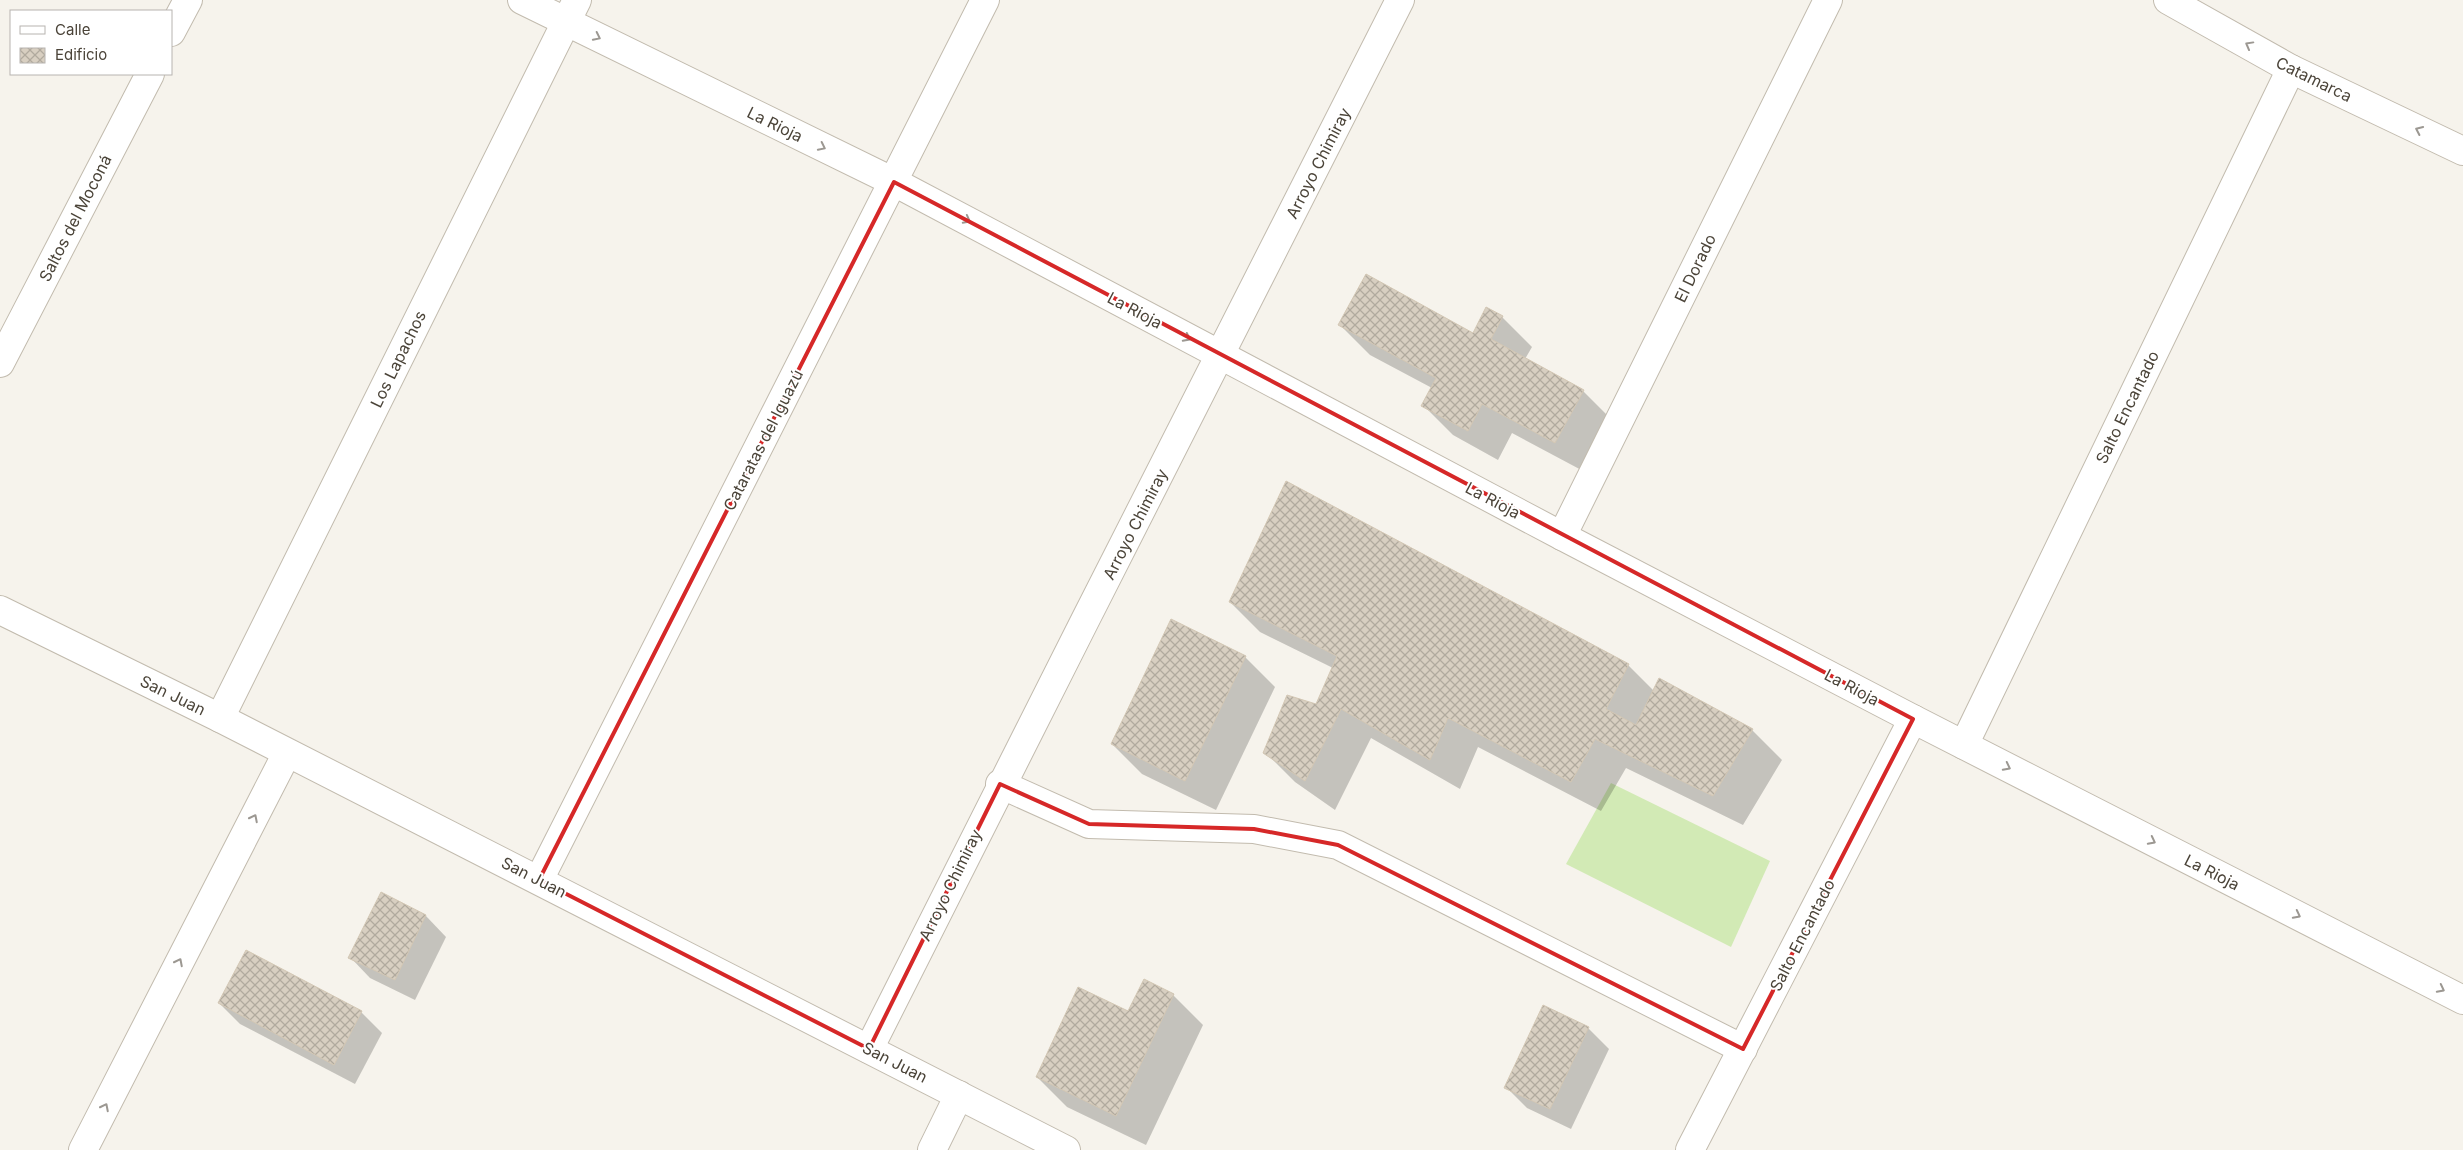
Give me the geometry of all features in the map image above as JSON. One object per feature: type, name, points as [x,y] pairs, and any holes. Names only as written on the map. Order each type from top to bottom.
[{"type":"street","points":[[172,30],[188,0]]},
{"type":"street","name":"La Rioja","points":[[522,0],[571,11],[1562,536],[1913,719],[2463,1000]]},
{"type":"street","name":"Cataratas del Iguazú","points":[[539,880],[985,0]]},
{"type":"street","name":"Arroyo Chimiray","points":[[869,1049],[1000,784],[1222,356],[1400,0]]},
{"type":"street","name":"El Dorado","points":[[1562,536],[1828,0]]},
{"type":"street","name":"Catamarca","points":[[2168,0],[2291,69],[2463,151]]},
{"type":"street","name":"Los Lapachos","points":[[220,718],[571,11]]},
{"type":"street","name":"Salto Encantado","points":[[1964,745],[2291,69]]},
{"type":"street","name":"Saltos del Moconá","points":[[0,362],[149,75]]},
{"type":"street","name":"San Juan","points":[[0,610],[220,718],[1066,1150]]},
{"type":"street","name":"Salto Encantado","points":[[1690,1150],[1913,719]]},
{"type":"street","points":[[83,1150],[287,753]]},
{"type":"street","points":[[1000,784],[1090,824],[1254,829],[1338,845],[1743,1050]]},
{"type":"street","points":[[932,1150],[959,1095]]},
{"type":"highlighted area","points":[[894,182],[1913,719],[1743,1049],[1338,845],[1254,829],[1089,824],[1000,784],[869,1049],[539,880]]},
{"type":"green space","points":[[1611,783],[1770,861],[1731,947],[1566,864]]},
{"type":"building","points":[[1366,274],[1473,333],[1486,307],[1503,316],[1491,339],[1584,390],[1555,443],[1482,404],[1468,431],[1421,406],[1436,378],[1338,325]]},
{"type":"building","points":[[1286,481],[1629,664],[1606,709],[1636,725],[1659,678],[1753,729],[1713,796],[1595,739],[1571,782],[1448,718],[1430,760],[1341,709],[1305,781],[1263,753],[1287,695],[1316,704],[1337,656],[1229,602]]},
{"type":"building","points":[[1171,619],[1246,656],[1185,781],[1111,744]]},
{"type":"building","points":[[381,892],[426,915],[395,980],[348,958]]},
{"type":"building","points":[[246,950],[362,1011],[334,1065],[218,1003]]},
{"type":"building","points":[[1144,979],[1174,994],[1116,1116],[1036,1077],[1078,987],[1128,1011]]},
{"type":"building","points":[[1543,1005],[1589,1027],[1550,1109],[1504,1088]]}]
